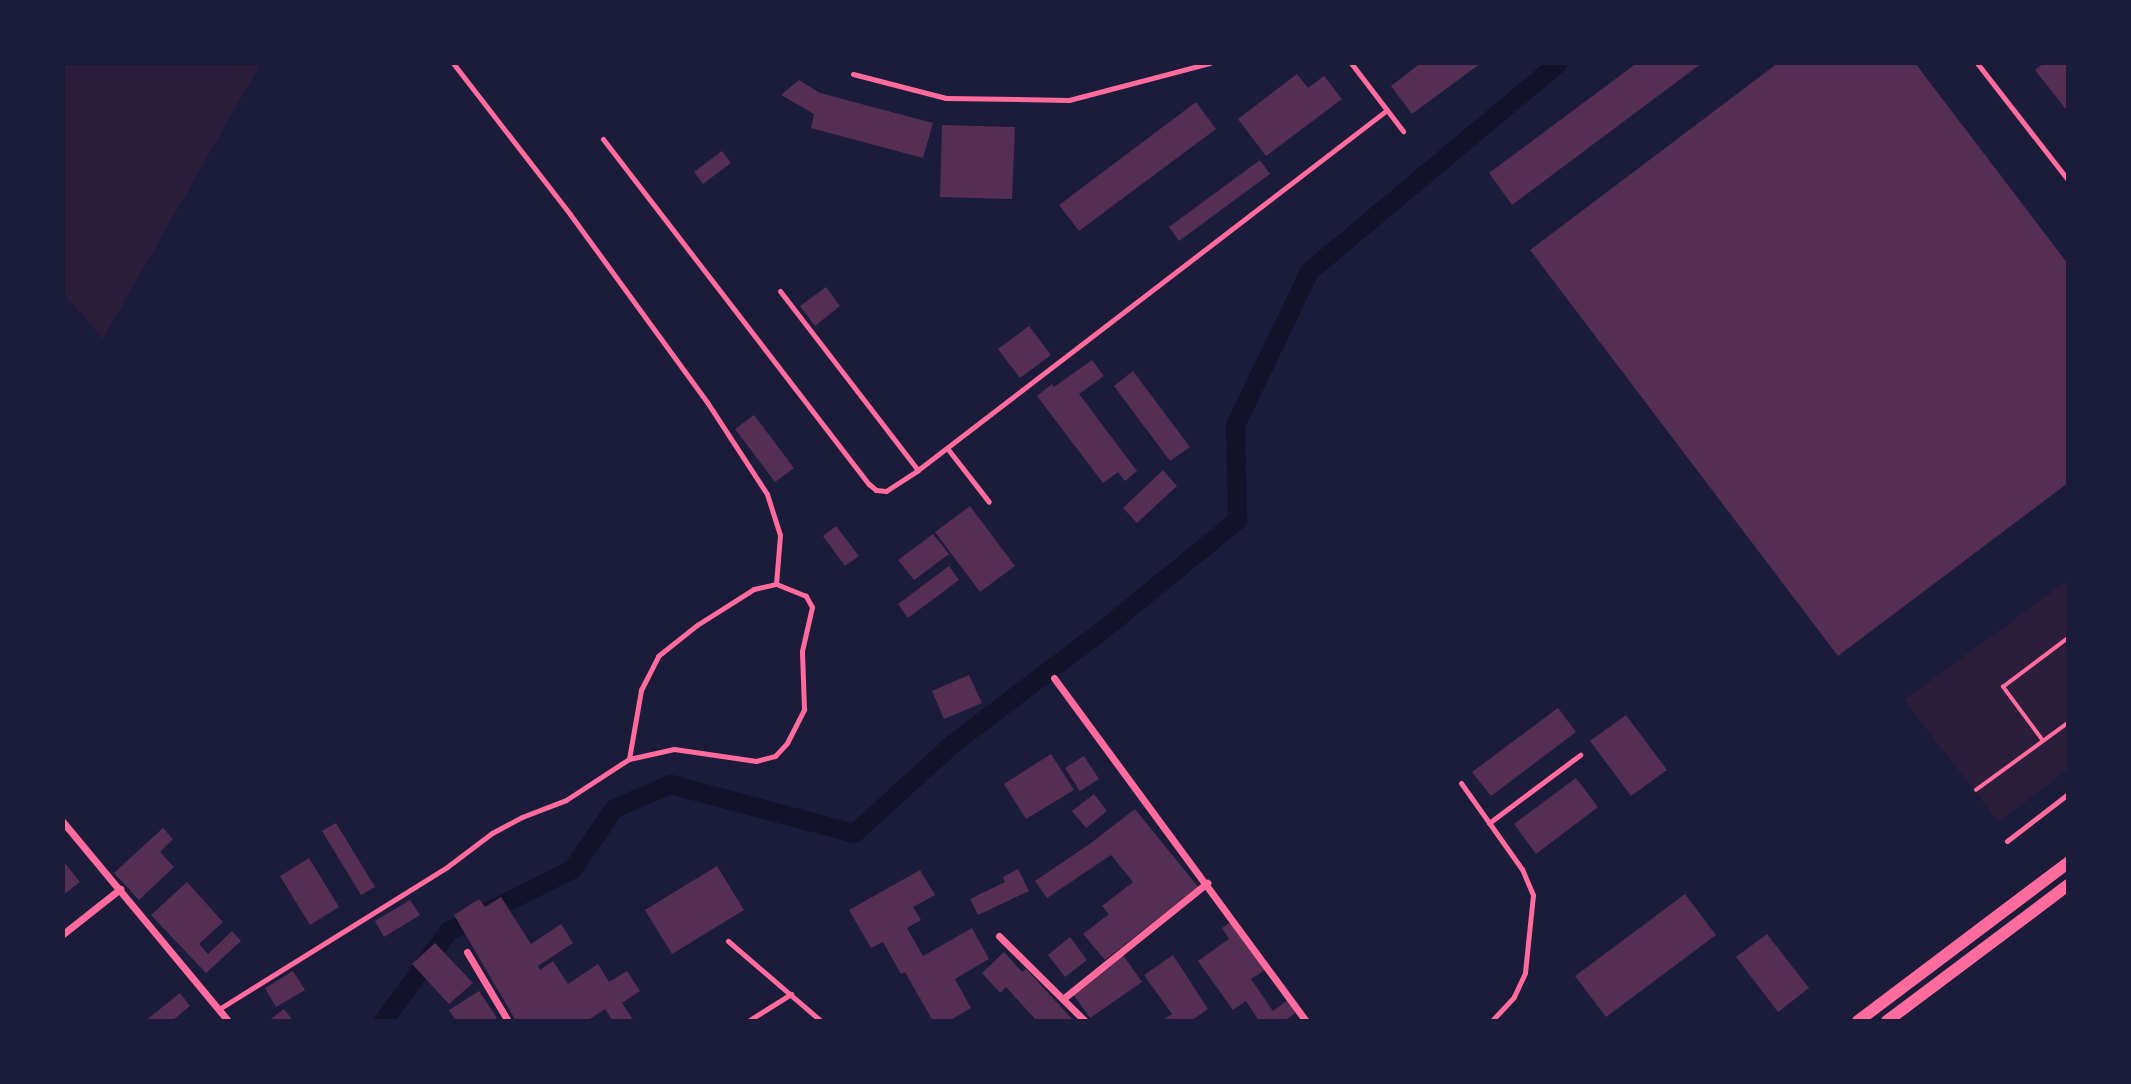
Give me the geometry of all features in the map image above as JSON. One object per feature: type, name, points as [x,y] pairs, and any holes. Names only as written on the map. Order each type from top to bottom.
[{"type":"street","points":[[1054,678],[1306,1021]]},
{"type":"street","points":[[63,822],[228,1021]]},
{"type":"street","points":[[1858,1021],[2068,863]]},
{"type":"street","points":[[1064,998],[1207,883]]},
{"type":"street","points":[[1887,1021],[2068,885]]},
{"type":"street","points":[[63,934],[120,889]]},
{"type":"street","points":[[999,936],[1085,1021]]},
{"type":"street","points":[[467,952],[508,1021]]},
{"type":"lane","points":[[453,63],[651,325],[707,402],[767,494],[780,535],[776,584]]},
{"type":"lane","points":[[853,74],[946,98],[1069,100],[1210,63]]},
{"type":"lane","points":[[1351,63],[1403,131]]},
{"type":"lane","points":[[1978,63],[2068,180]]},
{"type":"lane","points":[[603,139],[869,485],[876,490],[886,491],[947,448],[1387,110]]},
{"type":"lane","points":[[780,291],[918,470]]},
{"type":"lane","points":[[947,448],[989,502]]},
{"type":"lane","points":[[219,1009],[447,867],[492,833],[522,817],[566,800],[629,759],[674,749],[756,761],[775,756],[787,743],[804,709],[802,651],[812,607],[806,596],[776,584],[754,589],[697,625],[658,656],[641,691],[629,759]]},
{"type":"lane","points":[[1489,823],[1580,755]]},
{"type":"lane","points":[[1461,783],[1522,869],[1533,895],[1525,973],[1514,997],[1492,1021]]},
{"type":"lane","points":[[2007,841],[2068,794]]},
{"type":"lane","points":[[728,941],[821,1021]]},
{"type":"lane","points":[[748,1021],[791,995]]},
{"type":"path","points":[[2043,741],[2003,687],[2068,638]]},
{"type":"path","points":[[1976,790],[2068,723]]},
{"type":"shaded area","points":[[63,63],[261,63],[103,339],[63,293]]},
{"type":"shaded area","points":[[2068,580],[2068,769],[1999,822],[1904,700]]},
{"type":"building","points":[[1421,63],[1481,63],[1412,114],[1391,86]]},
{"type":"building","points":[[1637,63],[1702,63],[1512,205],[1489,173]]},
{"type":"building","points":[[1778,63],[1915,63],[2068,264],[2068,483],[1838,656],[1530,250]]},
{"type":"building","points":[[2044,63],[2068,63],[2068,112],[2035,70]]},
{"type":"building","points":[[1297,74],[1308,88],[1324,76],[1342,99],[1266,156],[1238,119]]},
{"type":"building","points":[[799,80],[820,93],[933,123],[923,158],[811,128],[814,114],[781,95]]},
{"type":"building","points":[[1196,102],[1216,129],[1079,231],[1059,205]]},
{"type":"building","points":[[942,125],[1015,127],[1012,199],[940,197]]},
{"type":"building","points":[[722,151],[731,163],[703,184],[694,172]]},
{"type":"building","points":[[1260,160],[1270,174],[1179,241],[1169,227]]},
{"type":"building","points":[[826,287],[840,306],[815,326],[800,306]]},
{"type":"building","points":[[1029,326],[1051,355],[1020,378],[998,349]]},
{"type":"building","points":[[1092,360],[1104,376],[1079,394],[1137,471],[1125,481],[1118,472],[1103,483],[1037,396]]},
{"type":"building","points":[[1133,371],[1190,447],[1170,461],[1114,386]]},
{"type":"building","points":[[754,415],[794,468],[775,482],[735,429]]},
{"type":"building","points":[[1163,470],[1177,486],[1137,523],[1123,508]]},
{"type":"building","points":[[970,506],[1015,566],[980,592],[935,532]]},
{"type":"building","points":[[836,526],[859,556],[845,566],[823,536]]},
{"type":"building","points":[[933,534],[949,554],[914,580],[898,560]]},
{"type":"building","points":[[949,566],[959,580],[908,618],[898,604]]},
{"type":"building","points":[[969,675],[982,703],[944,719],[932,691]]},
{"type":"building","points":[[1558,708],[1576,732],[1491,796],[1472,772]]},
{"type":"building","points":[[1626,715],[1667,770],[1631,796],[1590,741]]},
{"type":"building","points":[[1051,754],[1074,790],[1026,819],[1004,784]]},
{"type":"building","points":[[1084,756],[1099,779],[1080,791],[1065,768]]},
{"type":"building","points":[[1576,778],[1598,807],[1536,854],[1514,824]]},
{"type":"building","points":[[1094,794],[1107,811],[1086,828],[1072,811]]},
{"type":"building","points":[[1135,809],[1198,887],[1105,960],[1083,934],[1109,914],[1102,906],[1133,882],[1111,855],[1047,898],[1035,881]]},
{"type":"building","points":[[336,823],[375,887],[361,895],[322,831]]},
{"type":"building","points":[[163,828],[173,839],[160,852],[174,867],[139,900],[114,873]]},
{"type":"building","points":[[309,858],[339,907],[310,925],[280,876]]},
{"type":"building","points":[[63,861],[80,882],[63,895]]},
{"type":"building","points":[[717,866],[744,910],[672,954],[645,910]]},
{"type":"building","points":[[1018,869],[1029,891],[978,915],[970,899],[1005,882],[1003,877]]},
{"type":"building","points":[[920,870],[935,895],[913,907],[921,920],[907,928],[923,956],[972,928],[989,959],[955,979],[971,1008],[949,1021],[933,1021],[905,972],[901,974],[883,942],[871,948],[849,910]]},
{"type":"building","points":[[187,882],[223,922],[199,944],[208,954],[232,931],[241,941],[206,973],[151,915]]},
{"type":"building","points":[[1685,894],[1716,935],[1606,1017],[1575,976]]},
{"type":"building","points":[[501,897],[531,944],[561,924],[573,943],[538,966],[540,970],[553,961],[568,984],[598,964],[609,982],[627,971],[640,991],[622,1003],[634,1021],[613,1021],[605,1009],[587,1021],[516,1021],[454,915],[479,899],[485,907]]},
{"type":"building","points":[[410,900],[420,915],[384,937],[375,921]]},
{"type":"building","points":[[1232,921],[1266,969],[1251,979],[1273,1011],[1288,1000],[1297,1012],[1284,1021],[1259,1021],[1246,1001],[1233,1010],[1198,961],[1229,939],[1222,928]]},
{"type":"building","points":[[1767,934],[1809,988],[1778,1012],[1736,957]]},
{"type":"building","points":[[1070,937],[1087,960],[1065,977],[1048,955]]},
{"type":"building","points":[[435,943],[473,983],[449,1004],[412,964]]},
{"type":"building","points":[[1004,952],[1022,972],[1026,969],[1074,1021],[1037,1021],[1006,987],[1000,993],[982,973]]},
{"type":"building","points":[[1123,955],[1142,982],[1090,1018],[1071,991]]},
{"type":"building","points":[[1173,955],[1208,1009],[1191,1021],[1161,1021],[1172,1014],[1144,975]]},
{"type":"building","points":[[293,971],[305,990],[276,1007],[265,988]]},
{"type":"building","points":[[479,991],[497,1018],[494,1021],[456,1021],[449,1010]]},
{"type":"building","points":[[180,993],[190,1006],[172,1021],[145,1021]]},
{"type":"building","points":[[284,1009],[293,1021],[268,1021]]},
{"type":"waterway","points":[[383,1021],[448,931],[572,869],[614,808],[670,784],[854,833],[954,742],[1097,634],[1237,520],[1235,425],[1309,271],[1558,63]]}]
